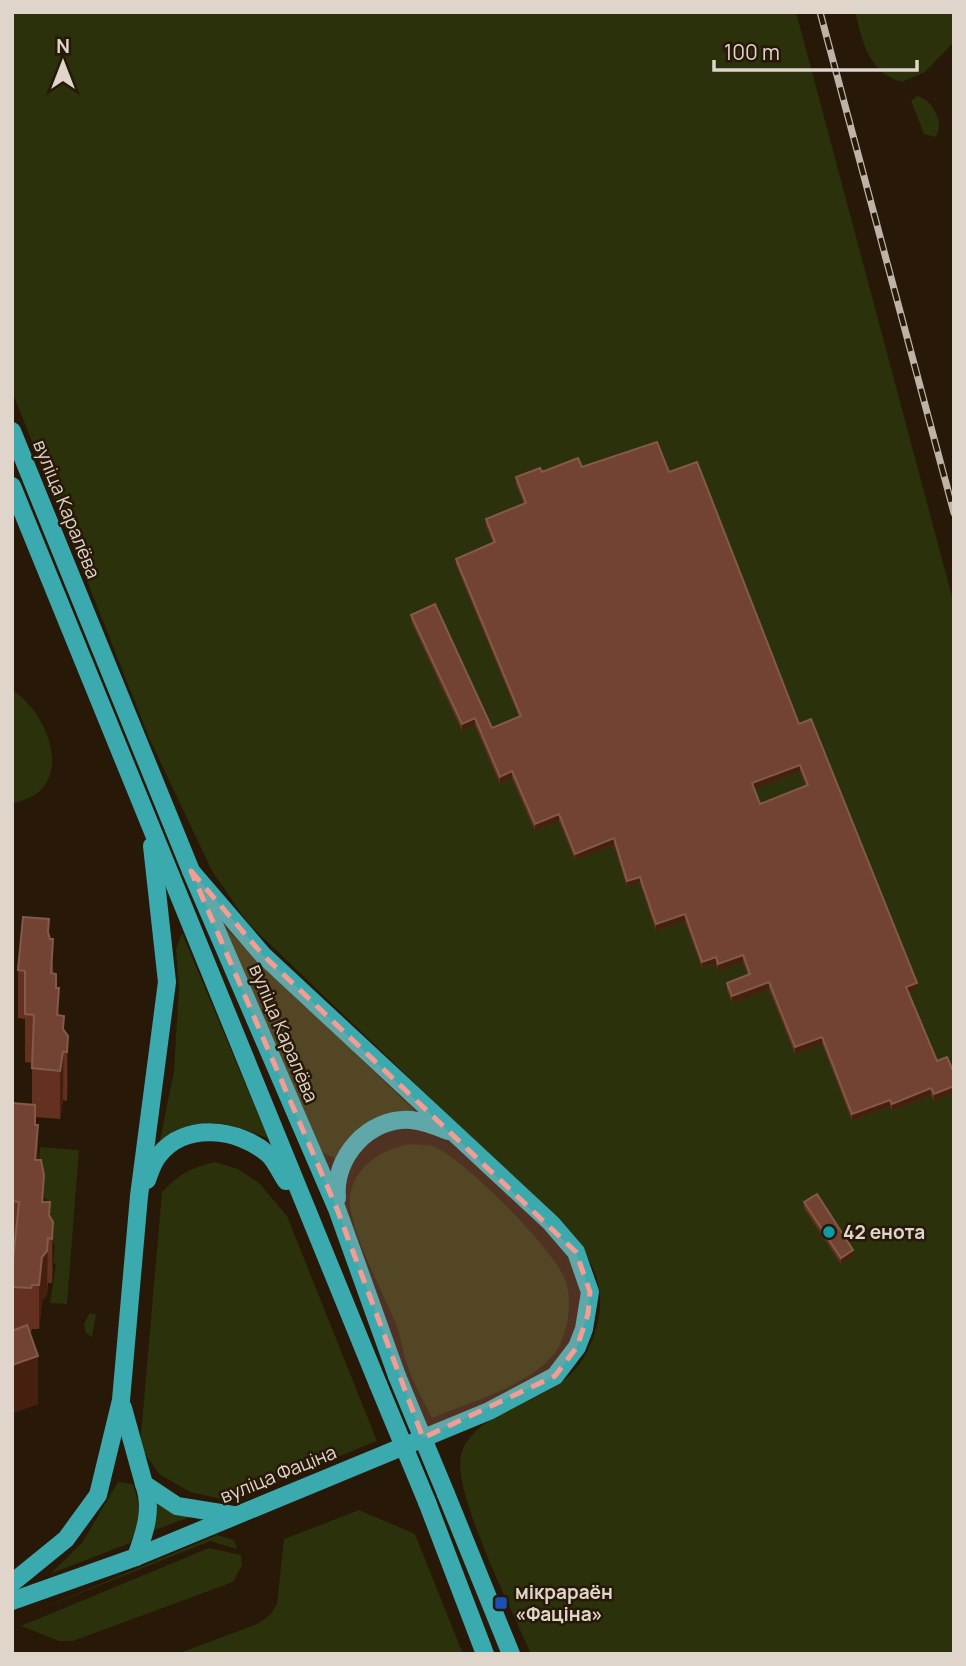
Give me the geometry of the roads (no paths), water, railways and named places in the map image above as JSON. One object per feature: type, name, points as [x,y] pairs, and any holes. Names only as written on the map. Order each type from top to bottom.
[{"type":"main road","name":"вуліца Каралёва","points":[[12,431],[191,871],[337,1209],[397,1376],[511,1654]]},
{"type":"main road","points":[[12,486],[427,1502],[485,1654]]},
{"type":"main road","points":[[12,1583],[66,1538],[97,1494],[121,1400],[139,1196],[167,982],[149,825]]},
{"type":"main road","points":[[191,871],[263,955],[457,1135]]},
{"type":"main road","points":[[337,1209],[335,1180],[341,1163],[358,1140],[383,1126],[407,1120],[429,1123],[457,1135]]},
{"type":"main road","points":[[139,1196],[158,1156],[173,1142],[190,1135],[214,1131],[251,1141],[270,1155],[312,1223]]},
{"type":"main road","name":"вуліца Фаціна","points":[[12,1601],[136,1557],[489,1411],[555,1376],[572,1354],[584,1329],[590,1292],[585,1272],[576,1252],[551,1223],[457,1135]]},
{"type":"main road","points":[[121,1400],[149,1497],[146,1529],[136,1557]]},
{"type":"main road","points":[[144,1484],[177,1506],[233,1515]]},
{"type":"railway","points":[[820,12],[954,513]]},
{"type":"place","name":"42 енота","points":[[829,1232]]},
{"type":"place","name":"мікрараён «Фаціна»","points":[[501,1603]]}]
